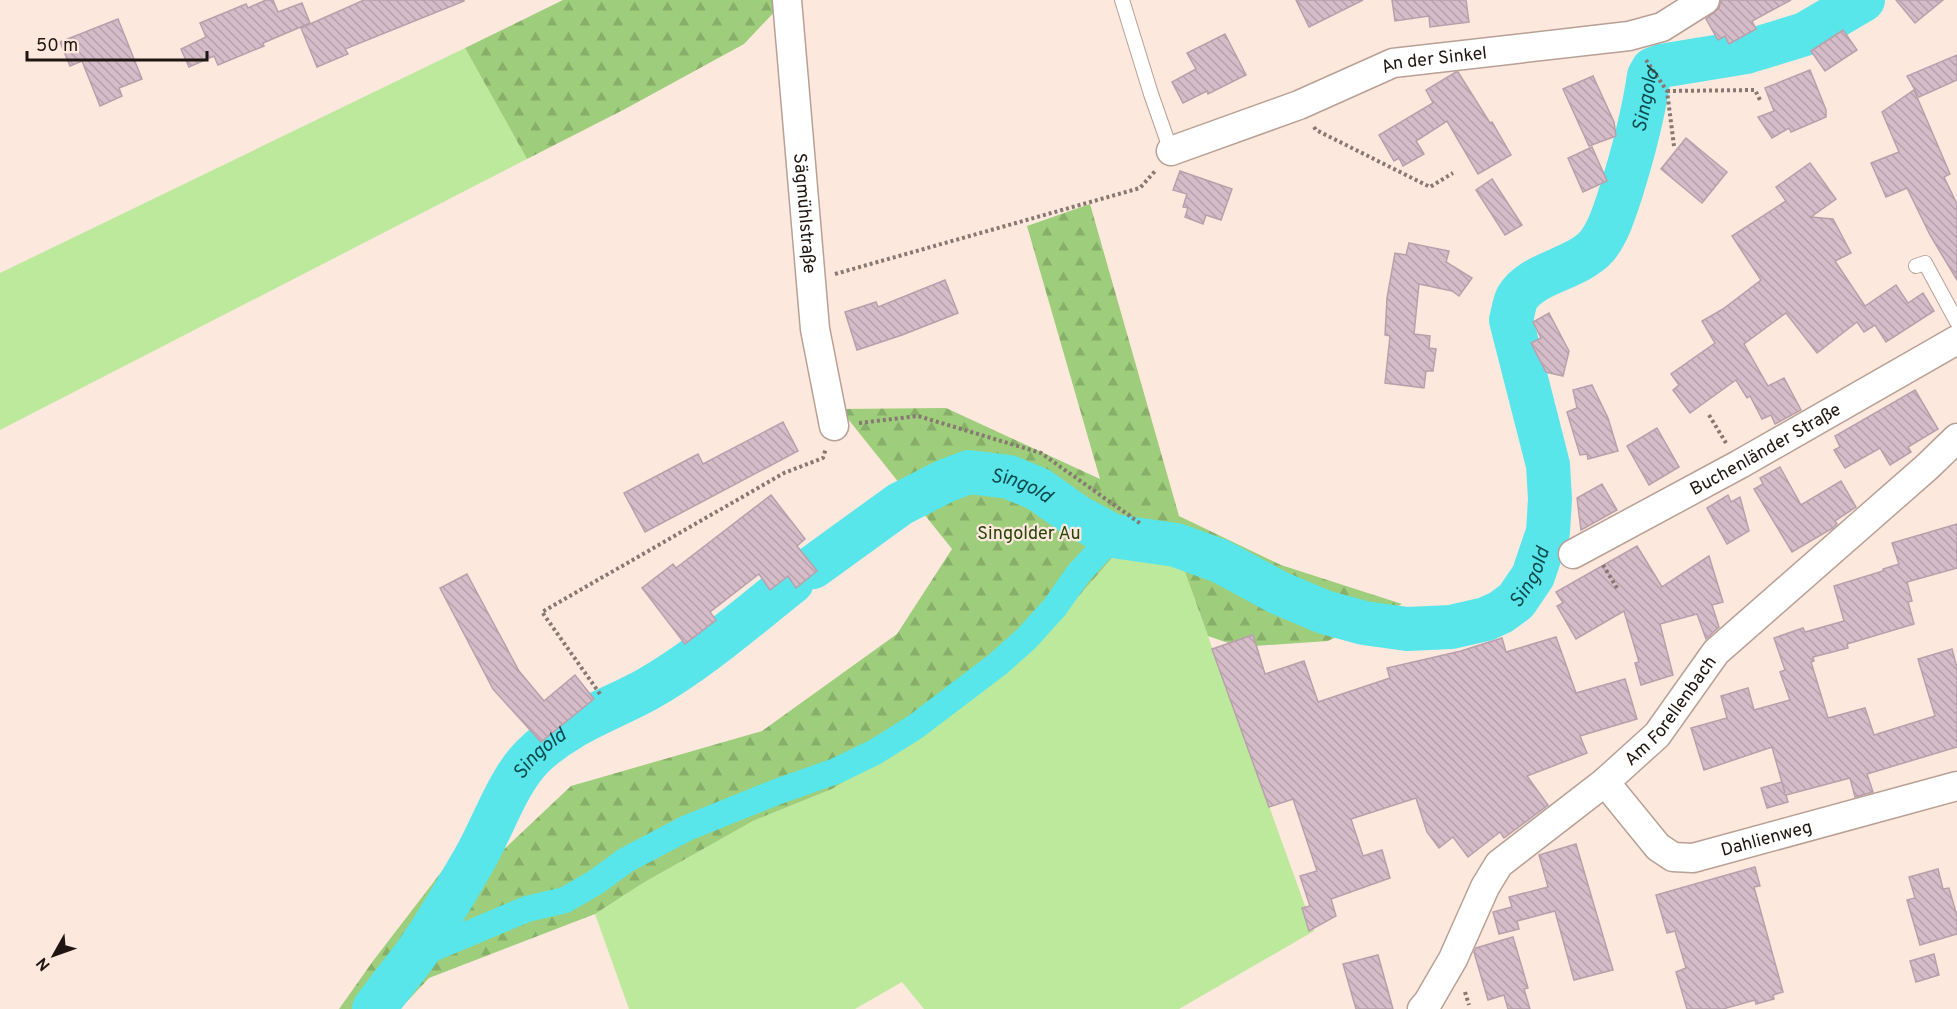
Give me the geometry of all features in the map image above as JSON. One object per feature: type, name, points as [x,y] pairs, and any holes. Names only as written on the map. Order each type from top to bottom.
[{"type":"street","name":"Sägmühlstraße","points":[[787,0],[815,329],[834,426]]},
{"type":"street","name":"An der Sinkel","points":[[1171,151],[1299,105],[1393,63],[1629,36],[1662,27],[1705,0]]},
{"type":"street","name":"Buchenländer Straße","points":[[1586,556],[1740,464],[1957,340]]},
{"type":"street","name":"Am Forellenbach","points":[[1422,1009],[1453,959],[1485,887],[1499,864],[1605,782],[1657,735],[1716,652],[1957,438]]},
{"type":"street","name":"Dahlienweg","points":[[1605,782],[1658,847],[1673,857],[1693,858],[1957,786]]},
{"type":"lane","points":[[1122,0],[1150,94],[1171,151]]},
{"type":"lane","points":[[1916,266],[1925,263],[1957,322]]},
{"type":"path","points":[[1646,60],[1667,91],[1674,146]]},
{"type":"path","points":[[1667,91],[1755,90],[1761,102]]},
{"type":"path","points":[[1299,105],[1316,130],[1430,187],[1453,173]]},
{"type":"path","points":[[828,276],[1140,188],[1171,151]]},
{"type":"path","points":[[1709,415],[1740,464]]},
{"type":"path","points":[[600,694],[542,612],[784,473],[823,458],[834,426],[918,416],[1041,453],[1141,524]]},
{"type":"path","points":[[1586,556],[1617,588]]},
{"type":"green space","points":[[563,0],[779,0],[779,7],[744,44],[527,159],[465,48]]},
{"type":"green space","points":[[465,48],[527,159],[0,430],[0,273]]},
{"type":"green space","name":"Singolder Au","points":[[1090,204],[1179,516],[1281,565],[1402,604],[1328,641],[1240,647],[1208,636],[1177,550],[1126,542],[1036,645],[923,733],[832,789],[753,821],[643,883],[595,914],[429,978],[400,1009],[339,1009],[469,836],[498,855],[571,786],[762,731],[897,634],[952,549],[840,409],[946,408],[1100,479],[1027,226]]},
{"type":"green space","points":[[1126,542],[1177,550],[1314,931],[1179,1009],[924,1009],[902,982],[855,1009],[629,1009],[595,914],[643,883],[753,821],[832,789],[923,733],[1036,645]]},
{"type":"building","points":[[266,0],[273,0],[278,12],[302,3],[310,23],[263,43],[264,46],[218,65],[214,56],[189,67],[181,49],[206,37],[200,23],[246,4],[248,8]]},
{"type":"building","points":[[364,0],[464,1],[345,49],[348,54],[317,67],[301,28]]},
{"type":"building","points":[[1296,0],[1363,0],[1309,27]]},
{"type":"building","points":[[1392,0],[1466,0],[1469,22],[1430,27],[1429,16],[1395,21]]},
{"type":"building","points":[[1721,0],[1791,0],[1752,21],[1756,29],[1729,44],[1725,36],[1718,40],[1706,19],[1719,8]]},
{"type":"building","points":[[1896,0],[1943,0],[1915,23]]},
{"type":"building","points":[[118,19],[142,79],[119,88],[122,96],[100,106],[82,61],[70,66],[60,42]]},
{"type":"building","points":[[1843,30],[1857,50],[1825,71],[1811,51]]},
{"type":"building","points":[[1225,34],[1246,75],[1208,94],[1207,91],[1183,103],[1172,82],[1196,69],[1187,53]]},
{"type":"building","points":[[1957,55],[1957,80],[1919,97],[1907,76]]},
{"type":"building","points":[[1810,70],[1826,110],[1826,117],[1791,132],[1789,128],[1772,138],[1758,117],[1774,111],[1765,88]]},
{"type":"building","points":[[1456,72],[1490,123],[1492,122],[1511,155],[1478,174],[1447,121],[1416,141],[1424,154],[1403,166],[1399,158],[1394,161],[1379,135],[1433,103],[1426,90]]},
{"type":"building","points":[[1593,76],[1614,122],[1616,136],[1589,146],[1563,89]]},
{"type":"building","points":[[1914,90],[1950,174],[1944,177],[1957,204],[1957,280],[1930,235],[1907,188],[1886,197],[1871,163],[1899,152],[1882,112]]},
{"type":"building","points":[[1686,138],[1727,172],[1702,203],[1661,169]]},
{"type":"building","points":[[1592,147],[1607,181],[1583,192],[1568,158]]},
{"type":"building","points":[[1810,163],[1836,199],[1811,217],[1833,219],[1851,253],[1835,261],[1865,306],[1896,285],[1908,303],[1923,293],[1934,311],[1886,342],[1875,325],[1864,332],[1857,322],[1817,353],[1786,313],[1744,344],[1768,386],[1784,378],[1801,410],[1775,424],[1771,415],[1762,419],[1750,396],[1747,398],[1736,380],[1690,413],[1673,390],[1679,385],[1671,374],[1715,343],[1702,321],[1723,309],[1761,280],[1732,236],[1786,201],[1776,187]]},
{"type":"building","points":[[1180,171],[1232,189],[1221,220],[1206,215],[1203,224],[1185,217],[1188,208],[1183,207],[1187,194],[1173,190]]},
{"type":"building","points":[[1492,179],[1522,225],[1505,235],[1476,190]]},
{"type":"building","points":[[1409,243],[1449,251],[1446,262],[1472,278],[1459,296],[1452,291],[1419,284],[1414,334],[1430,336],[1429,348],[1436,349],[1433,371],[1426,371],[1424,388],[1385,383],[1390,336],[1385,335],[1387,298],[1395,253],[1406,255]]},
{"type":"building","points":[[945,280],[958,313],[857,350],[845,312],[876,302],[878,307]]},
{"type":"building","points":[[1549,313],[1569,351],[1563,376],[1546,372],[1531,343],[1541,338],[1533,322]]},
{"type":"building","points":[[1592,385],[1608,418],[1618,451],[1588,459],[1587,454],[1580,455],[1567,412],[1577,408],[1573,390]]},
{"type":"building","points":[[1915,390],[1938,429],[1908,447],[1911,452],[1890,465],[1880,448],[1845,468],[1834,450],[1840,447],[1835,436]]},
{"type":"building","points":[[783,422],[798,451],[645,532],[624,493],[698,454],[703,464]]},
{"type":"building","points":[[1657,428],[1679,467],[1649,485],[1627,446]]},
{"type":"building","points":[[1780,467],[1801,505],[1841,481],[1856,507],[1835,521],[1837,524],[1833,528],[1792,552],[1754,489],[1763,484],[1760,478]]},
{"type":"building","points":[[1602,484],[1617,510],[1581,530],[1577,498]]},
{"type":"building","points":[[771,495],[805,539],[797,546],[817,571],[796,588],[788,576],[770,590],[759,574],[710,612],[716,620],[685,644],[642,588],[673,564],[676,568]]},
{"type":"building","points":[[1728,495],[1731,502],[1740,497],[1749,531],[1727,544],[1707,508]]},
{"type":"building","points":[[1957,524],[1957,568],[1907,582],[1912,601],[1908,602],[1914,624],[1847,644],[1848,648],[1813,657],[1814,661],[1811,662],[1828,718],[1865,708],[1874,735],[1935,716],[1918,659],[1952,649],[1957,668],[1957,747],[1867,774],[1873,792],[1855,797],[1850,778],[1786,795],[1788,802],[1767,808],[1761,788],[1782,782],[1772,747],[1704,770],[1691,728],[1727,718],[1721,696],[1748,688],[1754,710],[1790,700],[1780,672],[1785,670],[1774,638],[1803,628],[1805,632],[1844,621],[1834,586],[1899,564],[1892,543]]},
{"type":"building","points":[[1637,546],[1662,587],[1709,556],[1723,602],[1712,605],[1719,627],[1706,639],[1697,614],[1660,624],[1673,675],[1641,685],[1635,663],[1639,662],[1624,611],[1576,639],[1557,606],[1563,603],[1556,592]]},
{"type":"building","points":[[467,574],[519,671],[544,701],[575,675],[594,699],[541,742],[493,689],[440,588]]},
{"type":"building","points":[[1253,635],[1265,674],[1304,661],[1318,702],[1390,678],[1387,668],[1461,651],[1502,638],[1506,652],[1556,637],[1576,693],[1625,679],[1637,719],[1580,736],[1587,753],[1527,776],[1548,805],[1504,838],[1500,832],[1468,857],[1453,837],[1439,848],[1427,832],[1416,798],[1351,819],[1363,856],[1382,850],[1390,878],[1331,899],[1336,916],[1309,931],[1302,908],[1310,906],[1300,876],[1317,871],[1293,799],[1269,807],[1212,649]]},
{"type":"building","points":[[1576,844],[1613,970],[1574,980],[1555,911],[1517,921],[1519,929],[1499,934],[1493,912],[1512,907],[1509,897],[1548,887],[1539,855]]},
{"type":"building","points":[[1755,867],[1760,886],[1754,887],[1783,992],[1773,995],[1774,999],[1756,1004],[1755,1000],[1723,1009],[1687,1009],[1676,972],[1686,968],[1675,931],[1667,933],[1656,895]]},
{"type":"building","points":[[1938,869],[1943,889],[1949,888],[1957,916],[1957,934],[1920,945],[1907,900],[1915,898],[1909,877]]},
{"type":"building","points":[[1513,937],[1528,988],[1524,989],[1530,1009],[1508,1009],[1504,995],[1488,1000],[1474,952],[1476,948]]},
{"type":"building","points":[[1934,954],[1939,975],[1916,982],[1910,961]]},
{"type":"building","points":[[1378,955],[1393,1009],[1356,1009],[1343,964]]},
{"type":"waterway","name":"Singold","points":[[813,567],[900,504],[945,481],[969,472],[1009,477],[1038,489],[1076,516],[1113,536],[1176,545],[1220,561],[1279,593],[1324,612],[1364,623],[1407,629],[1451,627],[1486,619],[1501,612],[1516,601],[1533,576],[1548,532],[1550,499],[1548,465],[1511,320],[1517,298],[1533,282],[1588,254],[1605,234],[1634,149],[1649,76],[1653,69],[1746,52],[1805,34],[1863,0]]},
{"type":"waterway","points":[[415,956],[527,909],[565,900],[596,882],[626,860],[687,828],[836,771],[875,752],[915,727],[998,664],[1026,639],[1055,607],[1078,574],[1113,536]]},
{"type":"waterway","name":"Singold","points":[[374,1009],[439,919],[482,846],[508,792],[533,756],[559,735],[646,690],[684,666],[792,582]]}]
